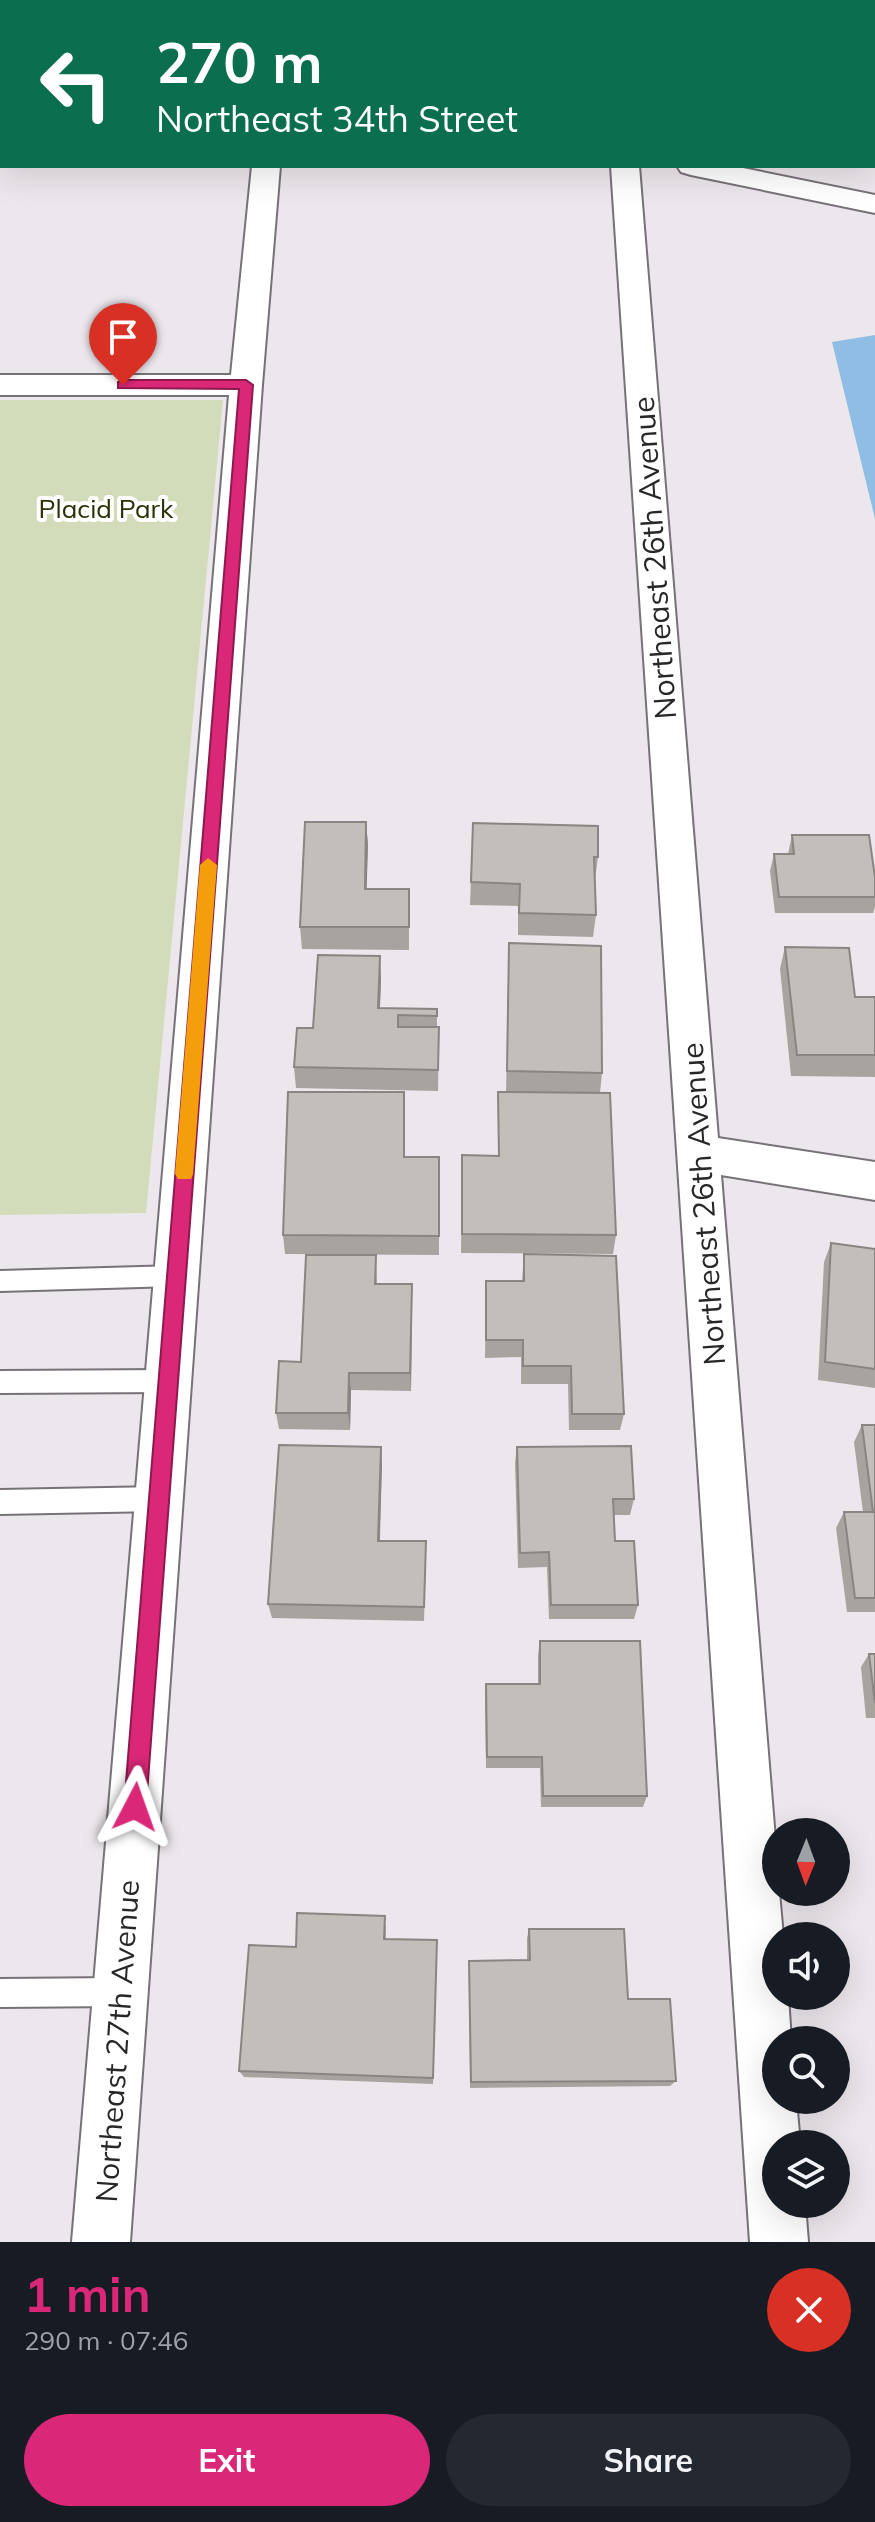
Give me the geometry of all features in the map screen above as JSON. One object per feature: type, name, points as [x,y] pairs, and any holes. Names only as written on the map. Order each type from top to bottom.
[{"type":"street","name":"Northeast 27th Avenue","points":[[101,2242],[246,385],[266,168]]},
{"type":"street","name":"Northeast 26th Avenue","points":[[625,168],[779,2242]]},
{"type":"street","points":[[701,168],[875,204]]},
{"type":"street","points":[[0,385],[246,385]]},
{"type":"street","points":[[699,1153],[875,1181]]},
{"type":"lane","points":[[0,1281],[176,1276]]},
{"type":"lane","points":[[0,1382],[168,1381]]},
{"type":"lane","points":[[0,1502],[159,1499]]},
{"type":"lane","points":[[0,1993],[120,1992]]},
{"type":"green space","name":"Placid Park","points":[[0,400],[223,400],[146,1213],[0,1215]]},
{"type":"water","points":[[875,335],[875,519],[832,342]]},
{"type":"building","points":[[305,822],[366,822],[365,889],[409,889],[409,927],[300,927]]},
{"type":"building","points":[[473,823],[598,826],[598,857],[594,857],[596,915],[519,913],[520,884],[471,882]]},
{"type":"building","points":[[792,835],[869,835],[875,897],[779,897],[774,854],[794,854]]},
{"type":"building","points":[[509,943],[601,946],[602,1073],[507,1071]]},
{"type":"building","points":[[785,947],[849,948],[855,997],[875,997],[875,1055],[797,1055]]},
{"type":"building","points":[[318,955],[380,956],[378,1008],[437,1009],[437,1016],[398,1015],[398,1027],[439,1027],[438,1070],[294,1067],[297,1028],[313,1028]]},
{"type":"building","points":[[288,1092],[404,1092],[404,1157],[439,1157],[439,1236],[283,1235]]},
{"type":"building","points":[[498,1092],[610,1093],[616,1235],[462,1234],[462,1155],[499,1156]]},
{"type":"building","points":[[831,1243],[875,1249],[875,1369],[825,1362]]},
{"type":"building","points":[[524,1254],[616,1256],[624,1414],[572,1414],[571,1366],[523,1366],[523,1340],[486,1340],[486,1281],[524,1281]]},
{"type":"building","points":[[306,1255],[376,1255],[375,1284],[412,1284],[410,1373],[349,1373],[348,1413],[276,1413],[279,1361],[301,1362]]},
{"type":"building","points":[[862,1425],[875,1425],[875,1598],[855,1598],[844,1512],[873,1512]]},
{"type":"building","points":[[279,1445],[381,1447],[378,1541],[426,1541],[424,1607],[268,1604]]},
{"type":"building","points":[[631,1446],[634,1499],[613,1499],[615,1541],[634,1541],[638,1605],[551,1605],[549,1552],[520,1553],[517,1447]]},
{"type":"building","points":[[540,1641],[640,1641],[647,1796],[543,1796],[542,1757],[487,1757],[486,1684],[540,1684]]},
{"type":"building","points":[[869,1654],[875,1654],[875,1703]]},
{"type":"building","points":[[297,1913],[385,1916],[384,1939],[437,1940],[433,2078],[239,2071],[249,1945],[296,1947]]},
{"type":"building","points":[[529,1929],[624,1929],[628,1999],[670,1999],[676,2081],[471,2082],[469,1961],[530,1960]]},
{"type":"slow traffic","points":[[184,1174],[208,865]]},
{"type":"route","points":[[123,385],[246,385],[135,1807]]}]
